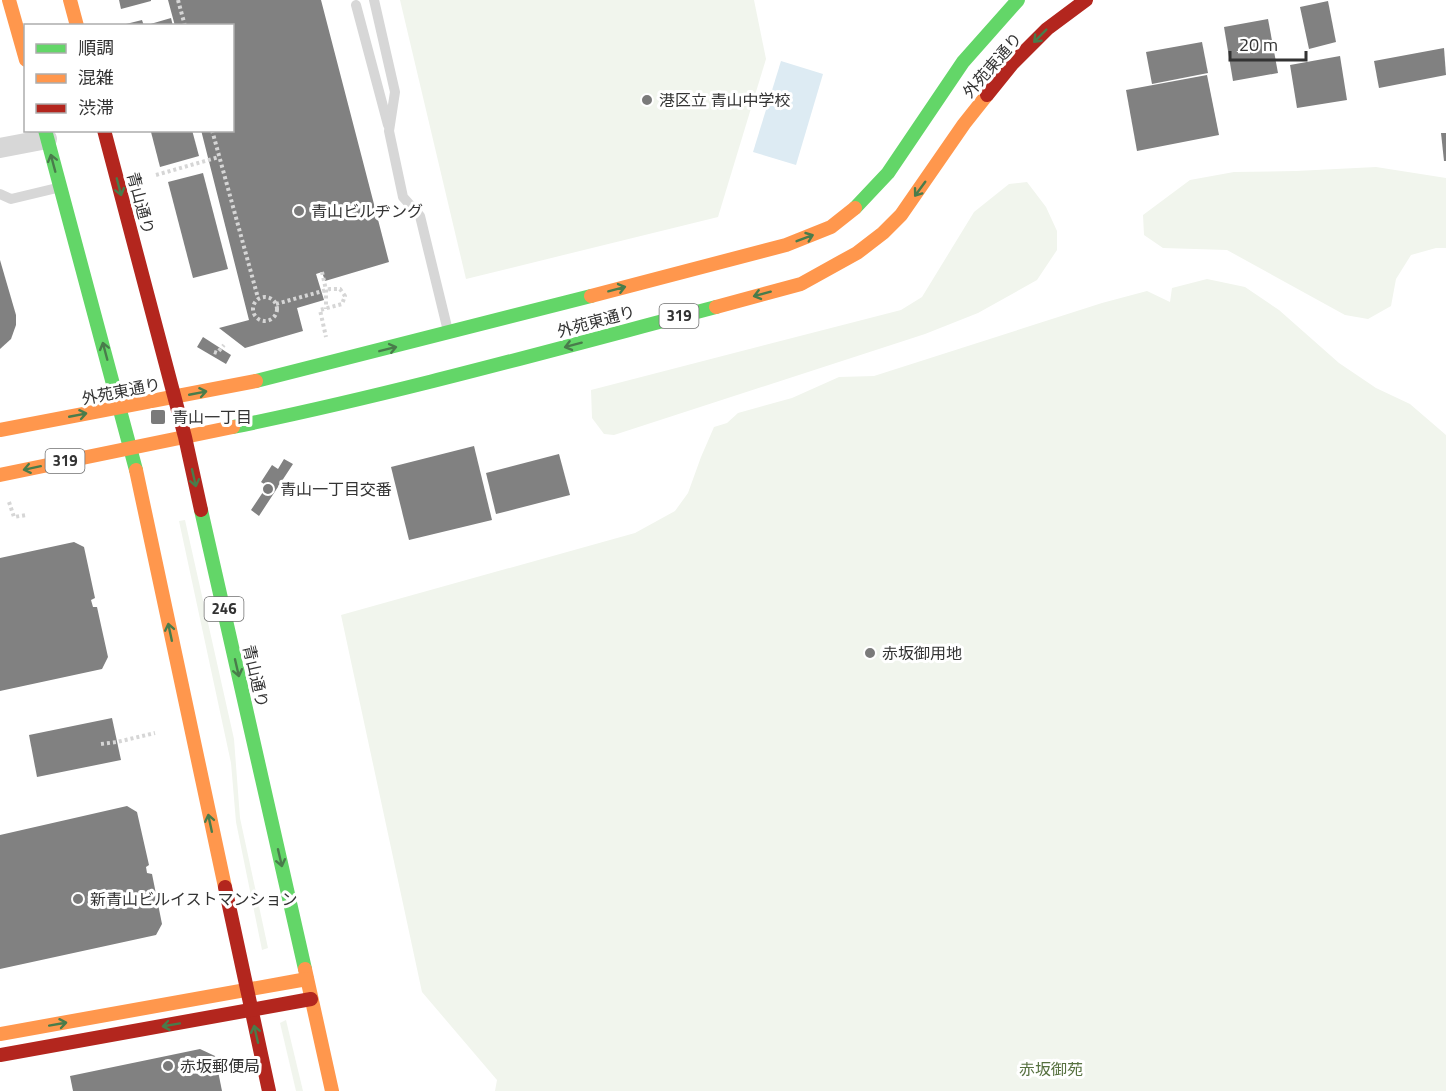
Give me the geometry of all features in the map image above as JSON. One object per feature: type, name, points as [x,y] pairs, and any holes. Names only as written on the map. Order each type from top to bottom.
[{"type":"main road","points":[[9,0],[24,53]]},
{"type":"main road","points":[[70,0],[76,24]]},
{"type":"main road","name":"外苑東通り","points":[[0,430],[278,377],[786,245],[813,235],[842,219],[864,201],[889,170],[953,74],[977,43],[1018,0]]},
{"type":"main road","name":"外苑東通り","points":[[0,475],[288,416],[556,349],[801,284],[857,253],[901,215],[987,93],[1047,29],[1079,2]]},
{"type":"main road","name":"青山通り","points":[[105,132],[185,437],[332,1091]]},
{"type":"main road","points":[[46,135],[131,448],[269,1091]]},
{"type":"main road","points":[[0,1034],[307,979]]},
{"type":"main road","points":[[0,1055],[311,999]]},
{"type":"street","points":[[0,148],[46,135]]},
{"type":"lane","points":[[374,0],[394,92],[389,131]]},
{"type":"lane","points":[[356,5],[389,131],[403,197],[420,216],[449,333]]},
{"type":"lane","points":[[0,194],[11,199],[60,187]]},
{"type":"path","points":[[178,0],[184,24]]},
{"type":"path","points":[[213,132],[258,298]]},
{"type":"path","points":[[156,175],[219,157]]},
{"type":"path","points":[[322,272],[326,309]]},
{"type":"path","points":[[324,291],[333,288]]},
{"type":"path","points":[[276,304],[335,288],[342,291],[345,299],[342,304],[320,310],[326,338]]},
{"type":"path","points":[[267,296],[276,304],[275,316],[268,321],[260,320],[254,315],[252,307],[258,298],[267,296]]},
{"type":"path","points":[[214,352],[217,353],[224,345]]},
{"type":"path","points":[[9,502],[14,517],[26,515]]},
{"type":"path","points":[[101,744],[155,733]]},
{"type":"green space","name":"港区立 青山中学校","points":[[400,0],[754,0],[766,59],[718,217],[466,279]]},
{"type":"green space","points":[[1376,167],[1446,178],[1446,248],[1436,248],[1411,255],[1396,279],[1391,306],[1368,319],[1345,315],[1227,250],[1163,248],[1144,235],[1143,215],[1190,180],[1234,172]]},
{"type":"green space","points":[[1027,182],[1046,207],[1057,231],[1057,250],[1037,280],[978,313],[925,334],[614,435],[604,434],[592,418],[591,390],[901,310],[922,297],[974,212],[1009,184]]},
{"type":"green space","name":"赤坂御用地","points":[[1207,279],[1245,287],[1279,310],[1339,363],[1376,388],[1410,404],[1446,435],[1446,1091],[495,1091],[497,1080],[422,992],[341,615],[635,533],[675,511],[688,493],[714,427],[727,423],[738,413],[792,398],[839,377],[874,376],[1102,303],[1147,291],[1170,302],[1172,288]]},
{"type":"green space","points":[[185,520],[234,739],[240,818],[268,948],[262,950],[236,822],[231,763],[179,521]]},
{"type":"green space","points":[[286,1020],[303,1091],[296,1091],[280,1023]]},
{"type":"shaded area","points":[[781,61],[823,74],[796,165],[753,152]]},
{"type":"building","points":[[119,0],[151,0],[151,1],[121,9]]},
{"type":"building","name":"青山ビルヂング","points":[[168,0],[321,0],[389,262],[325,281],[322,272],[316,274],[324,300],[297,308],[303,331],[245,348],[219,328],[249,320],[202,132],[234,132],[234,24],[174,24]]},
{"type":"building","points":[[1328,1],[1336,42],[1309,49],[1300,7]]},
{"type":"building","points":[[171,18],[172,24],[150,24]]},
{"type":"building","points":[[1268,19],[1278,73],[1233,81],[1224,27]]},
{"type":"building","points":[[142,20],[143,24],[126,24]]},
{"type":"building","points":[[1202,42],[1208,73],[1152,84],[1146,52]]},
{"type":"building","points":[[1444,48],[1446,75],[1379,88],[1374,61]]},
{"type":"building","points":[[1340,56],[1347,100],[1297,108],[1290,65]]},
{"type":"building","points":[[1207,75],[1219,135],[1137,151],[1126,90]]},
{"type":"building","points":[[151,132],[193,132],[199,156],[160,167]]},
{"type":"building","points":[[1441,133],[1446,133],[1446,161],[1444,161]]},
{"type":"building","points":[[203,173],[228,269],[193,278],[168,182]]},
{"type":"building","points":[[0,260],[16,315],[16,325],[11,339],[0,349]]},
{"type":"building","points":[[203,337],[231,355],[226,364],[197,347]]},
{"type":"building","points":[[474,446],[492,520],[409,540],[391,467]]},
{"type":"building","points":[[559,454],[570,495],[496,514],[486,473]]},
{"type":"building","points":[[284,459],[293,464],[259,516],[251,510],[267,486],[261,482],[272,465],[278,469]]},
{"type":"building","points":[[74,542],[84,547],[95,598],[91,600],[93,607],[97,607],[108,657],[102,669],[0,691],[0,558]]},
{"type":"building","points":[[112,718],[121,760],[37,777],[29,735]]},
{"type":"building","name":"新青山ビルイストマンション","points":[[127,806],[137,812],[149,865],[146,867],[147,873],[152,874],[162,924],[156,935],[0,969],[0,835]]},
{"type":"building","name":"赤坂郵便局","points":[[200,1049],[215,1056],[222,1091],[73,1091],[70,1076]]},
{"type":"traffic: fast","points":[[855,208],[888,173],[963,62],[1018,0]]},
{"type":"traffic: fast","points":[[46,132],[136,470]]},
{"type":"traffic: fast","points":[[256,381],[591,296]]},
{"type":"traffic: fast","points":[[233,427],[415,386],[716,307]]},
{"type":"traffic: fast","points":[[201,510],[305,969]]},
{"type":"traffic: slow","points":[[9,0],[24,53]]},
{"type":"traffic: slow","points":[[70,0],[76,24]]},
{"type":"traffic: slow","points":[[716,307],[801,284],[857,253],[883,233],[901,215],[964,124],[987,95]]},
{"type":"traffic: slow","points":[[591,296],[786,245],[831,227],[855,208]]},
{"type":"traffic: slow","points":[[0,430],[256,381]]},
{"type":"traffic: slow","points":[[0,475],[233,427]]},
{"type":"traffic: slow","points":[[136,470],[225,887]]},
{"type":"traffic: slow","points":[[305,969],[332,1091]]},
{"type":"traffic: slow","points":[[0,1034],[307,979]]},
{"type":"traffic: jam","points":[[987,95],[1012,64],[1047,29],[1086,0]]},
{"type":"traffic: jam","points":[[105,132],[185,437],[201,510]]},
{"type":"traffic: jam","points":[[225,887],[269,1091]]},
{"type":"traffic: jam","points":[[0,1055],[311,999]]},
{"type":"place","name":"港区立 青山中学校","points":[[647,100]]},
{"type":"place","name":"青山ビルヂング","points":[[299,211]]},
{"type":"place","name":"青山一丁目","points":[[158,417]]},
{"type":"place","name":"青山一丁目交番","points":[[268,489]]},
{"type":"place","name":"赤坂御用地","points":[[870,653]]},
{"type":"place","name":"新青山ビルイストマンション","points":[[78,899]]},
{"type":"place","name":"赤坂郵便局","points":[[168,1066]]},
{"type":"park label","name":"赤坂御苑","points":[[1051,1069]]}]
